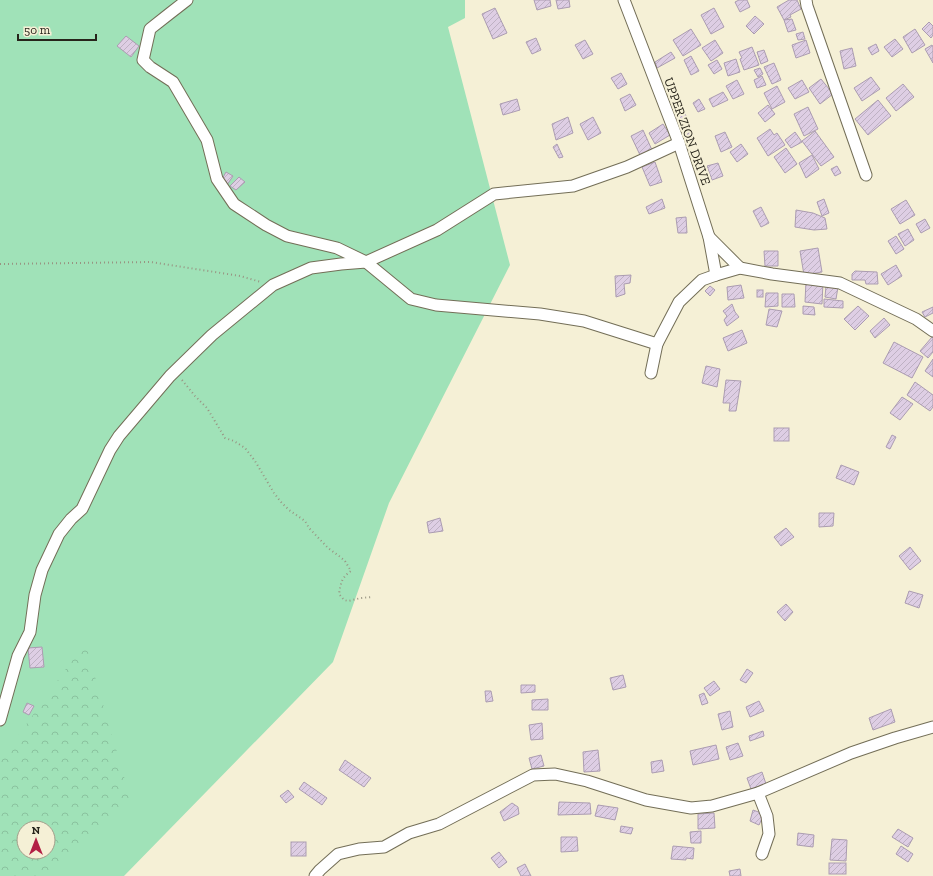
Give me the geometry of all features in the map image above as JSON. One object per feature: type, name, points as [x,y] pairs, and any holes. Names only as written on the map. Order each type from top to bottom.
[{"type":"street","points":[[187,0],[150,29],[143,60],[150,67],[173,82],[207,140],[217,179],[234,204],[266,225],[287,236],[338,248],[366,262],[411,299],[436,305],[540,314],[584,321],[657,344]]},
{"type":"street","name":"UPPER ZION DRIVE","points":[[624,0],[680,143],[709,238],[716,275]]},
{"type":"street","points":[[806,0],[866,175]]},
{"type":"street","points":[[0,720],[18,656],[30,632],[35,595],[42,570],[59,534],[71,519],[82,509],[110,450],[119,436],[175,370],[212,335],[273,285],[311,268],[366,262],[437,230],[494,194],[573,186],[626,167],[680,143]]},
{"type":"street","points":[[709,238],[740,268]]},
{"type":"street","points":[[650,373],[657,344],[679,302],[702,280],[740,268],[840,283],[916,319],[933,331]]},
{"type":"street","points":[[315,876],[338,854],[359,849],[384,847],[409,833],[439,824],[534,775],[555,774],[588,781],[646,800],[691,808],[712,806],[758,793],[851,753],[933,727]]},
{"type":"street","points":[[758,793],[767,816],[769,834],[762,854]]},
{"type":"path","points":[[0,264],[151,262],[240,276],[273,285]]},
{"type":"path","points":[[175,370],[195,396],[207,408],[225,438],[234,441],[245,448],[281,502],[289,510],[305,521],[309,528],[328,548],[345,561],[351,571],[344,576],[341,582],[339,594],[344,600],[348,601],[372,597]]},
{"type":"green space","points":[[0,0],[465,0],[465,18],[448,27],[510,265],[389,503],[333,662],[124,876],[0,876]]},
{"type":"green space","points":[[85,642],[130,797],[47,876],[0,876],[0,761]]},
{"type":"building","points":[[534,0],[550,0],[551,6],[537,10]]},
{"type":"building","points":[[556,0],[569,0],[570,7],[558,9]]},
{"type":"building","points":[[739,0],[747,0],[750,7],[740,12],[735,2]]},
{"type":"building","points":[[789,0],[797,0],[801,9],[790,15],[791,17],[784,20],[777,7]]},
{"type":"building","points":[[495,8],[507,33],[493,39],[482,14]]},
{"type":"building","points":[[714,8],[724,27],[711,34],[701,15]]},
{"type":"building","points":[[755,16],[764,24],[754,34],[746,26]]},
{"type":"building","points":[[792,19],[796,30],[788,32],[784,20]]},
{"type":"building","points":[[929,22],[933,26],[933,35],[931,38],[922,29]]},
{"type":"building","points":[[691,29],[701,45],[683,56],[673,40]]},
{"type":"building","points":[[915,29],[925,45],[912,53],[903,37]]},
{"type":"building","points":[[803,32],[805,39],[798,40],[796,34]]},
{"type":"building","points":[[126,36],[139,46],[131,57],[117,46]]},
{"type":"building","points":[[536,38],[541,50],[532,54],[526,42]]},
{"type":"building","points":[[895,39],[903,49],[892,57],[884,47]]},
{"type":"building","points":[[585,40],[593,54],[583,59],[575,45]]},
{"type":"building","points":[[715,40],[723,53],[711,61],[702,48]]},
{"type":"building","points":[[806,40],[810,53],[796,58],[792,45]]},
{"type":"building","points":[[876,44],[879,51],[872,55],[868,48]]},
{"type":"building","points":[[932,45],[933,47],[933,63],[925,49]]},
{"type":"building","points":[[752,47],[759,65],[744,70],[740,59],[742,58],[739,52]]},
{"type":"building","points":[[852,48],[856,66],[844,69],[840,51]]},
{"type":"building","points":[[764,50],[768,61],[761,64],[757,52]]},
{"type":"building","points":[[671,52],[675,58],[657,68],[655,62]]},
{"type":"building","points":[[691,56],[699,71],[691,75],[684,60]]},
{"type":"building","points":[[736,59],[740,72],[728,76],[724,63]]},
{"type":"building","points":[[717,60],[722,69],[714,74],[708,65]]},
{"type":"building","points":[[774,63],[781,80],[772,84],[764,67]]},
{"type":"building","points":[[760,68],[763,74],[758,77],[754,70]]},
{"type":"building","points":[[621,73],[627,84],[618,89],[611,78]]},
{"type":"building","points":[[762,76],[766,85],[757,88],[754,80]]},
{"type":"building","points":[[871,77],[880,89],[862,101],[854,88]]},
{"type":"building","points":[[821,79],[833,94],[820,104],[809,88]]},
{"type":"building","points":[[737,80],[744,94],[733,99],[726,86]]},
{"type":"building","points":[[802,80],[809,92],[795,99],[788,88]]},
{"type":"building","points":[[903,84],[914,97],[896,111],[886,98]]},
{"type":"building","points":[[777,86],[785,102],[772,109],[764,93]]},
{"type":"building","points":[[723,92],[728,100],[713,107],[709,99]]},
{"type":"building","points":[[630,94],[636,105],[625,111],[620,99]]},
{"type":"building","points":[[517,99],[520,110],[503,115],[500,104]]},
{"type":"building","points":[[699,99],[705,109],[698,112],[693,103]]},
{"type":"building","points":[[878,100],[891,116],[868,135],[855,119]]},
{"type":"building","points":[[768,105],[775,114],[765,122],[758,113]]},
{"type":"building","points":[[808,107],[818,129],[804,136],[794,114]]},
{"type":"building","points":[[682,109],[688,119],[679,125],[673,115]]},
{"type":"building","points":[[568,117],[573,133],[556,140],[552,124]]},
{"type":"building","points":[[593,117],[601,133],[588,140],[580,124]]},
{"type":"building","points":[[663,124],[670,135],[655,144],[649,133]]},
{"type":"building","points":[[770,129],[774,135],[777,133],[785,145],[768,156],[757,138]]},
{"type":"building","points":[[643,130],[652,150],[640,155],[631,136]]},
{"type":"building","points":[[815,131],[834,157],[821,166],[802,141]]},
{"type":"building","points":[[690,132],[695,140],[690,143],[685,136]]},
{"type":"building","points":[[725,132],[732,147],[721,152],[715,136]]},
{"type":"building","points":[[795,132],[802,142],[791,148],[785,140]]},
{"type":"building","points":[[557,144],[563,157],[559,158],[553,147]]},
{"type":"building","points":[[741,144],[748,154],[737,162],[730,152]]},
{"type":"building","points":[[786,148],[797,164],[785,173],[774,157]]},
{"type":"building","points":[[812,155],[819,169],[806,178],[799,163]]},
{"type":"building","points":[[655,162],[662,182],[650,186],[642,167]]},
{"type":"building","points":[[718,163],[723,176],[712,180],[707,166]]},
{"type":"building","points":[[837,166],[841,173],[835,176],[831,169]]},
{"type":"building","points":[[226,172],[233,176],[227,185],[221,181]]},
{"type":"building","points":[[239,177],[245,182],[236,190],[230,186]]},
{"type":"building","points":[[662,199],[665,208],[649,214],[646,207]]},
{"type":"building","points":[[824,199],[829,213],[822,216],[817,202]]},
{"type":"building","points":[[906,200],[915,215],[900,224],[891,209]]},
{"type":"building","points":[[761,207],[769,223],[761,227],[753,211]]},
{"type":"building","points":[[796,210],[813,213],[825,218],[827,229],[814,230],[795,227]]},
{"type":"building","points":[[686,217],[687,233],[678,233],[676,218]]},
{"type":"building","points":[[925,219],[930,228],[921,233],[916,224]]},
{"type":"building","points":[[908,229],[914,240],[905,246],[898,234]]},
{"type":"building","points":[[896,236],[904,249],[896,254],[888,241]]},
{"type":"building","points":[[818,248],[822,272],[804,275],[800,251]]},
{"type":"building","points":[[764,251],[778,251],[778,266],[765,266]]},
{"type":"building","points":[[896,265],[902,276],[888,285],[881,274]]},
{"type":"building","points":[[855,271],[877,272],[878,284],[866,284],[865,280],[852,280],[852,274]]},
{"type":"building","points":[[631,275],[630,283],[624,284],[625,294],[616,297],[615,276]]},
{"type":"building","points":[[806,281],[823,282],[822,304],[805,302]]},
{"type":"building","points":[[741,285],[744,298],[728,300],[727,287]]},
{"type":"building","points":[[710,286],[715,290],[710,296],[705,291]]},
{"type":"building","points":[[826,286],[838,287],[836,299],[825,297]]},
{"type":"building","points":[[757,290],[763,290],[763,297],[757,297]]},
{"type":"building","points":[[766,293],[778,293],[778,306],[765,307]]},
{"type":"building","points":[[782,294],[794,294],[795,307],[782,307]]},
{"type":"building","points":[[824,299],[843,301],[843,308],[824,307]]},
{"type":"building","points":[[732,304],[739,317],[727,326],[724,320],[727,316],[723,311]]},
{"type":"building","points":[[803,306],[814,307],[815,315],[803,314]]},
{"type":"building","points":[[858,306],[869,316],[855,330],[844,319]]},
{"type":"building","points":[[933,307],[933,313],[925,317],[922,312]]},
{"type":"building","points":[[769,309],[782,311],[777,327],[766,325]]},
{"type":"building","points":[[884,318],[890,325],[875,338],[870,331]]},
{"type":"building","points":[[742,330],[747,343],[728,351],[723,338]]},
{"type":"building","points":[[932,337],[933,352],[928,358],[920,351]]},
{"type":"building","points":[[894,342],[923,357],[912,378],[883,363]]},
{"type":"building","points":[[933,359],[933,377],[925,371]]},
{"type":"building","points":[[706,366],[720,369],[717,387],[702,383]]},
{"type":"building","points":[[726,380],[741,381],[736,411],[729,411],[730,403],[723,403]]},
{"type":"building","points":[[915,382],[933,395],[933,407],[930,411],[907,395]]},
{"type":"building","points":[[902,397],[913,404],[900,420],[890,413]]},
{"type":"building","points":[[774,428],[789,428],[789,441],[774,441]]},
{"type":"building","points":[[892,435],[896,437],[890,449],[886,447]]},
{"type":"building","points":[[841,465],[859,472],[854,485],[836,478]]},
{"type":"building","points":[[819,513],[834,513],[833,526],[819,527]]},
{"type":"building","points":[[440,518],[443,531],[429,533],[427,522]]},
{"type":"building","points":[[786,528],[794,537],[781,546],[774,537]]},
{"type":"building","points":[[910,547],[921,561],[910,570],[899,556]]},
{"type":"building","points":[[909,591],[923,595],[919,608],[905,603]]},
{"type":"building","points":[[786,604],[793,612],[785,621],[777,612]]},
{"type":"building","points":[[42,647],[44,667],[30,668],[28,648]]},
{"type":"building","points":[[747,669],[753,673],[746,683],[740,680]]},
{"type":"building","points":[[623,675],[626,687],[613,690],[610,678]]},
{"type":"building","points":[[714,681],[720,689],[710,696],[704,688]]},
{"type":"building","points":[[521,685],[535,685],[535,692],[521,693]]},
{"type":"building","points":[[485,691],[491,691],[493,701],[486,702]]},
{"type":"building","points":[[704,693],[708,703],[702,705],[699,695]]},
{"type":"building","points":[[548,699],[548,710],[532,710],[532,700]]},
{"type":"building","points":[[759,701],[764,711],[750,717],[746,707]]},
{"type":"building","points":[[27,703],[34,706],[29,715],[23,712]]},
{"type":"building","points":[[891,709],[895,722],[873,730],[869,718]]},
{"type":"building","points":[[730,711],[733,727],[722,730],[718,714]]},
{"type":"building","points":[[542,723],[543,739],[531,740],[529,725]]},
{"type":"building","points":[[763,731],[764,736],[750,741],[749,736]]},
{"type":"building","points":[[738,743],[743,756],[730,760],[726,747]]},
{"type":"building","points":[[716,745],[719,759],[693,765],[690,751]]},
{"type":"building","points":[[598,750],[600,771],[584,772],[583,752]]},
{"type":"building","points":[[541,755],[544,766],[532,769],[529,758]]},
{"type":"building","points":[[345,760],[371,778],[364,787],[339,770]]},
{"type":"building","points":[[662,760],[664,771],[652,773],[651,762]]},
{"type":"building","points":[[762,772],[766,784],[751,789],[747,778]]},
{"type":"building","points":[[304,782],[327,798],[322,805],[299,789]]},
{"type":"building","points":[[288,790],[294,797],[286,803],[280,796]]},
{"type":"building","points":[[559,802],[590,803],[591,814],[558,815]]},
{"type":"building","points":[[512,803],[518,807],[519,814],[504,821],[500,812]]},
{"type":"building","points":[[598,805],[618,808],[615,820],[595,816]]},
{"type":"building","points":[[753,810],[764,814],[759,825],[750,821]]},
{"type":"building","points":[[714,813],[715,828],[698,829],[698,814]]},
{"type":"building","points":[[621,826],[633,828],[631,834],[620,832]]},
{"type":"building","points":[[898,829],[913,838],[908,847],[892,837]]},
{"type":"building","points":[[701,831],[701,843],[691,843],[690,832]]},
{"type":"building","points":[[798,833],[814,835],[813,847],[797,845]]},
{"type":"building","points":[[561,837],[577,837],[578,851],[561,852]]},
{"type":"building","points":[[832,839],[847,840],[846,861],[830,860]]},
{"type":"building","points":[[291,842],[306,842],[306,856],[291,856]]},
{"type":"building","points":[[673,846],[694,848],[693,859],[671,859]]},
{"type":"building","points":[[901,846],[913,854],[908,862],[896,854]]},
{"type":"building","points":[[499,852],[507,862],[499,868],[491,858]]},
{"type":"building","points":[[829,863],[846,863],[846,874],[829,874]]},
{"type":"building","points":[[525,864],[531,876],[521,876],[517,868]]},
{"type":"building","points":[[740,869],[741,876],[730,876],[729,871]]}]
